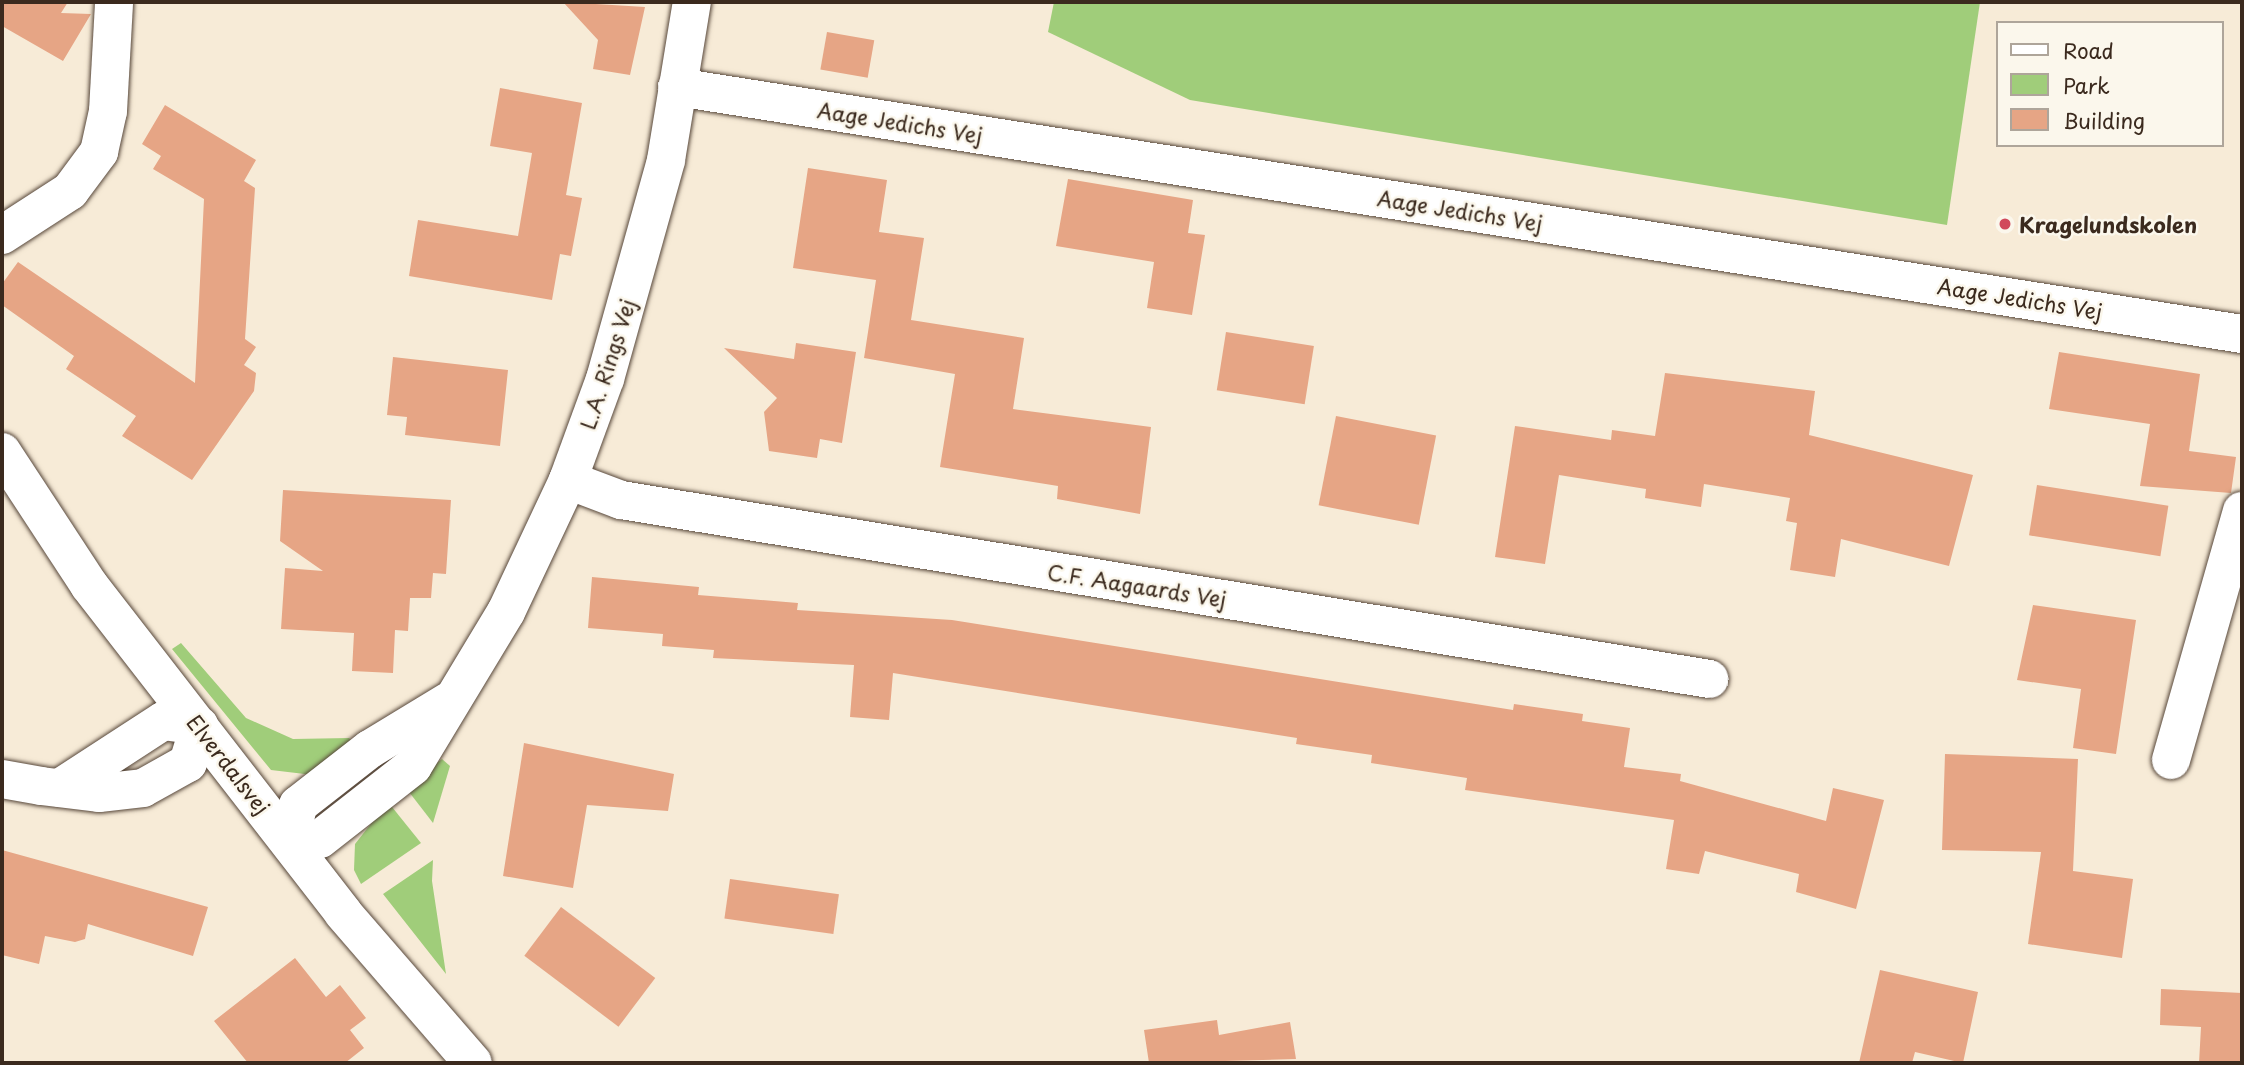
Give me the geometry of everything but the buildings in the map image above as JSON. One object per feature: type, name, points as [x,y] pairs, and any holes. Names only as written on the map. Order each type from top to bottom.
[{"type":"street","points":[[2,235],[70,191],[99,152],[108,111],[114,2]]},
{"type":"street","name":"L.A. Rings Vej","points":[[290,841],[320,839],[413,766],[506,612],[568,480],[632,286],[677,87],[692,2]]},
{"type":"street","name":"Aage Jedichs Vej","points":[[677,87],[2242,334]]},
{"type":"street","name":"Elverdalsvej","points":[[2,452],[53,536],[290,841],[342,913],[473,1063]]},
{"type":"street","name":"C.F. Aagaards Vej","points":[[568,480],[621,500],[1709,679]]},
{"type":"street","points":[[2171,760],[2242,511]]},
{"type":"street","points":[[2,779],[60,788],[163,721],[199,726]]},
{"type":"green space","name":"Kragelundskolen","points":[[1054,2],[1980,2],[1947,225],[1190,100],[1048,32]]},
{"type":"green space","points":[[181,643],[246,718],[293,739],[349,738],[356,745],[313,775],[271,770],[172,649]]},
{"type":"green space","points":[[442,759],[450,766],[433,823],[406,788]]},
{"type":"green space","points":[[388,802],[421,843],[361,884],[354,870],[355,844]]},
{"type":"green space","points":[[433,860],[432,881],[446,974],[383,894]]},
{"type":"place","name":"Kragelundskolen","points":[[2005,224]]}]
